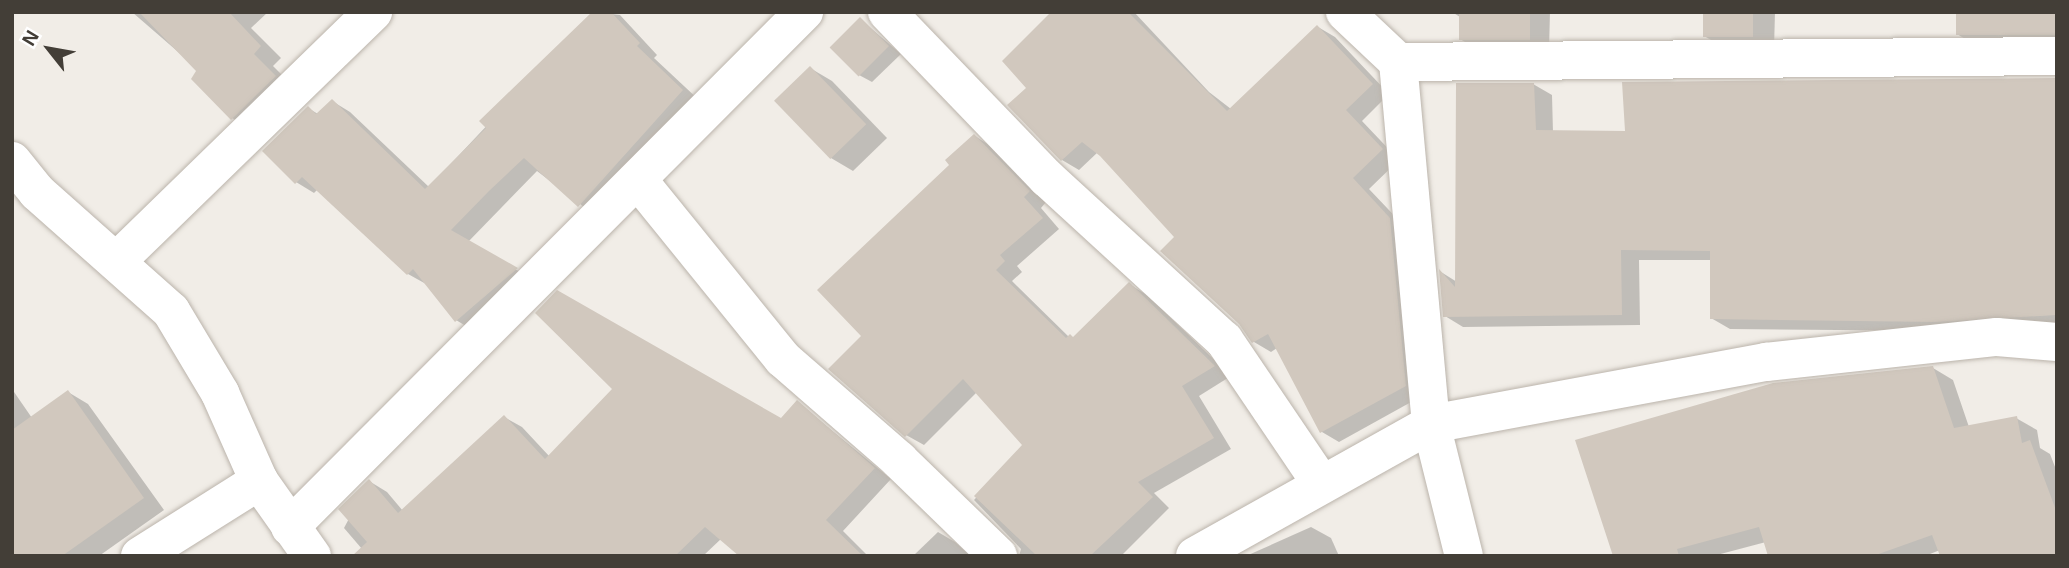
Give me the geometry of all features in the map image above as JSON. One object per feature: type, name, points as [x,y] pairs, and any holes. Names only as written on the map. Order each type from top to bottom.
[{"type":"street","points":[[118,260],[373,12]]},
{"type":"street","points":[[12,161],[37,192],[118,260],[171,311],[220,393],[259,481],[301,542],[638,180],[804,12]]},
{"type":"street","points":[[887,12],[1048,178],[1224,340],[1321,483]]},
{"type":"street","points":[[1345,12],[1398,62],[1431,424],[1464,556]]},
{"type":"street","points":[[1398,62],[2057,55]]},
{"type":"street","points":[[638,180],[783,359],[899,460],[998,556]]},
{"type":"street","points":[[1195,556],[1321,483],[1431,424],[1766,362],[1997,337],[2057,342]]},
{"type":"street","points":[[140,556],[259,481]]},
{"type":"building","points":[[139,12],[229,12],[261,46],[254,54],[276,76],[231,120],[191,79],[196,71]]},
{"type":"building","points":[[592,12],[611,12],[640,43],[637,46],[683,90],[578,207],[524,158],[489,191],[451,230],[518,268],[455,322],[413,269],[407,275],[302,177],[295,184],[262,151],[308,106],[316,114],[332,99],[425,189],[486,128],[479,121]]},
{"type":"building","points":[[1051,12],[1128,12],[1227,111],[1317,25],[1373,84],[1346,110],[1383,149],[1353,178],[1390,218],[1406,386],[1320,433],[1268,334],[1252,343],[1239,324],[1160,251],[1174,237],[1100,156],[1082,142],[1061,161],[1007,105],[1026,88],[1002,61]]},
{"type":"building","points":[[1459,12],[1530,12],[1530,40],[1459,40]]},
{"type":"building","points":[[1703,12],[1753,12],[1753,37],[1703,37]]},
{"type":"building","points":[[1956,12],[2057,12],[2057,35],[1956,35]]},
{"type":"building","points":[[860,17],[889,46],[859,76],[830,47]]},
{"type":"building","points":[[810,66],[866,124],[830,159],[774,101]]},
{"type":"building","points":[[2057,78],[2057,315],[1936,322],[1710,319],[1710,251],[1621,250],[1622,315],[1443,317],[1439,269],[1455,287],[1456,83],[1534,83],[1536,130],[1625,131],[1622,82]]},
{"type":"building","points":[[974,134],[1030,191],[1024,197],[1043,218],[1000,255],[1005,261],[996,270],[1066,338],[1070,334],[1073,337],[1129,282],[1215,366],[1182,386],[1214,438],[1138,482],[1153,497],[1090,556],[1037,556],[974,496],[1022,445],[963,379],[905,437],[828,369],[861,336],[817,290],[949,165],[945,160]]},
{"type":"building","points":[[557,290],[781,418],[797,400],[875,468],[826,520],[863,556],[739,556],[705,527],[675,556],[352,556],[367,542],[338,509],[369,479],[398,513],[504,415],[545,459],[612,389],[535,313]]},
{"type":"building","points":[[1933,366],[1954,428],[2017,416],[2022,443],[2030,440],[2057,513],[2057,556],[1940,556],[1932,535],[1873,556],[1768,556],[1759,527],[1677,549],[1679,556],[1613,556],[1575,440],[1773,383]]},
{"type":"building","points":[[68,390],[144,498],[62,556],[12,556],[12,430]]}]
